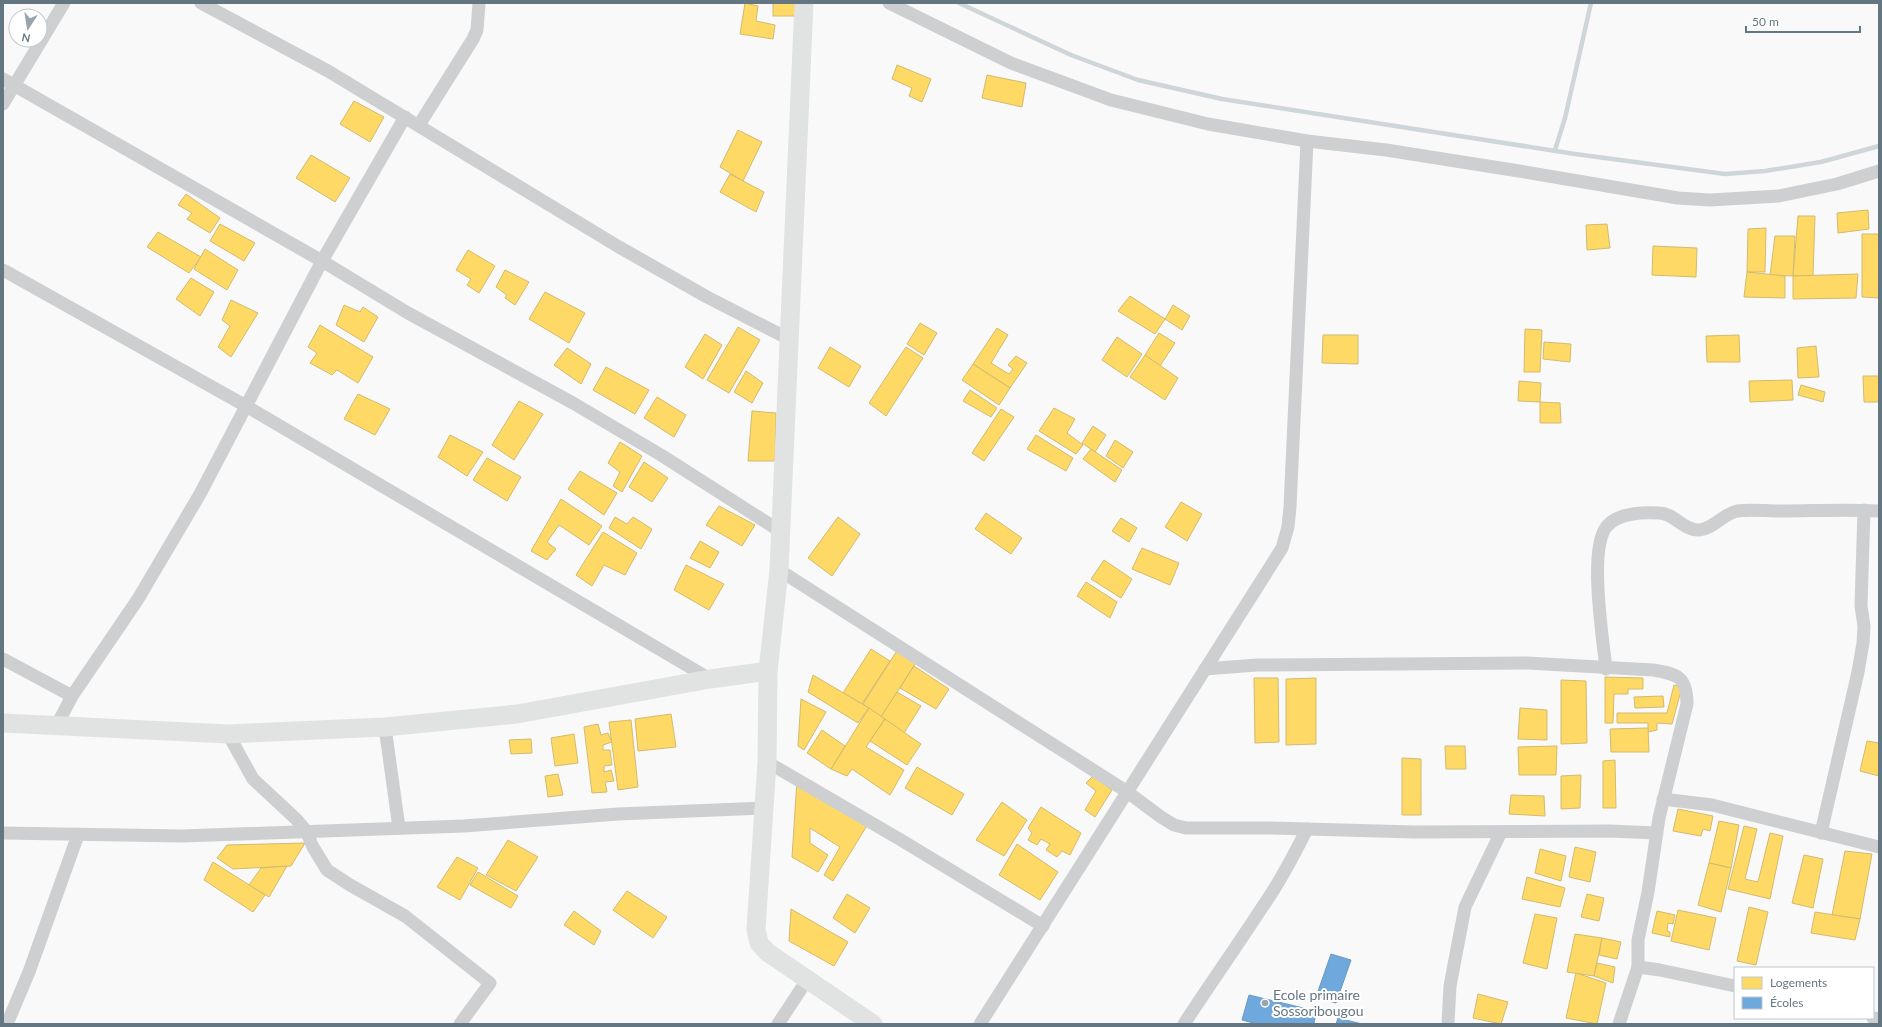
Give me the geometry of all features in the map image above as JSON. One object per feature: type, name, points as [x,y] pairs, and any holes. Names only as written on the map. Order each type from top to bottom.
[{"type":"street","points":[[3,104],[9,82],[64,3]]},
{"type":"street","points":[[201,3],[328,71],[619,247],[707,297],[789,339]]},
{"type":"street","points":[[419,125],[473,39],[477,30],[480,3]]},
{"type":"street","points":[[804,3],[779,570],[768,671],[767,762],[756,929],[759,943],[767,952],[873,1024]]},
{"type":"street","points":[[889,3],[1011,63],[1111,100],[1208,124],[1307,141],[1386,150],[1678,198],[1710,200],[1779,196],[1837,184],[1879,171]]},
{"type":"street","points":[[9,82],[322,261],[408,313],[580,407],[661,454],[780,531]]},
{"type":"street","points":[[56,727],[72,696],[138,599],[200,494],[322,261],[405,117]]},
{"type":"street","points":[[980,1024],[1043,926],[1126,791],[1282,548],[1288,527],[1307,141]]},
{"type":"street","points":[[3,270],[246,406],[710,679]]},
{"type":"street","points":[[1822,833],[1858,672],[1863,643],[1864,626],[1861,606],[1864,510]]},
{"type":"street","points":[[1606,669],[1597,583],[1600,546],[1604,530],[1613,521],[1622,516],[1660,513],[1670,515],[1692,529],[1699,530],[1705,529],[1737,511],[1879,511]]},
{"type":"street","points":[[779,570],[1126,791],[1174,825],[1186,828],[1414,832],[1610,831],[1656,834]]},
{"type":"street","points":[[3,659],[72,696]]},
{"type":"street","points":[[1205,669],[1257,665],[1520,663],[1606,669],[1653,670],[1672,674],[1682,681],[1687,690],[1687,704],[1663,799],[1656,834],[1648,892],[1638,940],[1638,967],[1619,1024]]},
{"type":"street","points":[[3,723],[56,727],[228,734],[385,727],[517,714],[710,679],[768,671]]},
{"type":"street","points":[[385,727],[399,828]]},
{"type":"street","points":[[228,734],[253,779],[296,819],[306,831],[327,870],[350,885],[405,916],[490,983],[460,1024]]},
{"type":"street","points":[[767,762],[901,840],[1043,926]]},
{"type":"street","points":[[1663,799],[1712,805],[1879,846]]},
{"type":"street","points":[[3,833],[182,836],[464,826],[618,814],[764,808]]},
{"type":"street","points":[[1184,1024],[1264,906],[1285,871],[1307,829]]},
{"type":"street","points":[[1448,1024],[1450,986],[1465,907],[1500,832]]},
{"type":"street","points":[[8,1024],[29,972],[78,835]]},
{"type":"street","points":[[1638,967],[1665,971],[1734,986]]},
{"type":"street","points":[[778,1024],[807,980]]},
{"type":"building: Logements","points":[[745,3],[758,6],[756,21],[775,25],[773,39],[740,34]]},
{"type":"building: Logements","points":[[773,3],[796,3],[796,16],[773,16]]},
{"type":"building: Logements","points":[[897,65],[931,79],[922,102],[909,96],[912,88],[892,79]]},
{"type":"building: Logements","points":[[987,75],[1026,83],[1022,107],[982,98]]},
{"type":"building: Logements","points":[[354,101],[384,117],[370,142],[340,124]]},
{"type":"building: Logements","points":[[738,130],[762,142],[743,181],[720,167]]},
{"type":"building: Logements","points":[[311,155],[350,178],[335,202],[296,178]]},
{"type":"building: Logements","points":[[730,174],[764,192],[756,212],[720,192]]},
{"type":"building: Logements","points":[[186,194],[220,218],[210,233],[187,219],[192,213],[178,205]]},
{"type":"building: Logements","points":[[1868,210],[1869,229],[1838,233],[1837,213]]},
{"type":"building: Logements","points":[[1798,216],[1815,216],[1813,276],[1793,276]]},
{"type":"building: Logements","points":[[220,224],[255,243],[244,261],[210,241]]},
{"type":"building: Logements","points":[[1607,224],[1610,248],[1587,250],[1586,225]]},
{"type":"building: Logements","points":[[1766,228],[1765,272],[1747,272],[1748,229]]},
{"type":"building: Logements","points":[[158,232],[201,257],[189,273],[147,247]]},
{"type":"building: Logements","points":[[1862,234],[1879,234],[1879,298],[1862,297]]},
{"type":"building: Logements","points":[[1775,236],[1795,236],[1793,276],[1770,275]]},
{"type":"building: Logements","points":[[1653,246],[1697,248],[1696,277],[1652,275]]},
{"type":"building: Logements","points":[[205,249],[238,270],[227,290],[194,269]]},
{"type":"building: Logements","points":[[468,250],[495,266],[479,293],[467,285],[471,279],[456,270]]},
{"type":"building: Logements","points":[[505,270],[529,282],[515,305],[505,298],[507,295],[496,287]]},
{"type":"building: Logements","points":[[1747,272],[1785,276],[1785,298],[1744,297]]},
{"type":"building: Logements","points":[[1858,274],[1856,298],[1793,299],[1793,276]]},
{"type":"building: Logements","points":[[191,278],[214,292],[200,316],[176,299]]},
{"type":"building: Logements","points":[[545,292],[585,313],[569,343],[529,319]]},
{"type":"building: Logements","points":[[1130,296],[1165,319],[1155,334],[1118,311]]},
{"type":"building: Logements","points":[[231,300],[258,313],[231,357],[218,347],[230,326],[222,320]]},
{"type":"building: Logements","points":[[344,305],[360,312],[363,307],[378,317],[364,342],[336,325]]},
{"type":"building: Logements","points":[[1173,305],[1190,316],[1182,330],[1165,319]]},
{"type":"building: Logements","points":[[920,323],[937,333],[924,355],[907,344]]},
{"type":"building: Logements","points":[[320,325],[373,357],[358,383],[337,370],[332,375],[310,363],[317,353],[308,347]]},
{"type":"building: Logements","points":[[738,327],[760,340],[729,393],[707,380]]},
{"type":"building: Logements","points":[[997,328],[1008,335],[991,363],[1009,374],[1013,369],[1008,365],[1016,356],[1027,363],[1010,388],[973,364]]},
{"type":"building: Logements","points":[[1525,329],[1542,330],[1540,372],[1524,372]]},
{"type":"building: Logements","points":[[1159,333],[1175,343],[1160,366],[1145,355]]},
{"type":"building: Logements","points":[[705,334],[722,345],[703,379],[685,367]]},
{"type":"building: Logements","points":[[1323,335],[1358,335],[1358,364],[1322,363]]},
{"type":"building: Logements","points":[[1739,335],[1740,362],[1707,362],[1706,336]]},
{"type":"building: Logements","points":[[1117,337],[1142,354],[1127,377],[1102,360]]},
{"type":"building: Logements","points":[[1544,342],[1571,344],[1570,362],[1543,359]]},
{"type":"building: Logements","points":[[1816,346],[1819,377],[1798,378],[1797,348]]},
{"type":"building: Logements","points":[[830,347],[861,366],[849,387],[818,368]]},
{"type":"building: Logements","points":[[906,347],[923,358],[886,416],[869,403]]},
{"type":"building: Logements","points":[[567,348],[591,364],[581,384],[554,365]]},
{"type":"building: Logements","points":[[1145,355],[1178,378],[1165,400],[1130,377]]},
{"type":"building: Logements","points":[[973,364],[1010,388],[999,405],[962,380]]},
{"type":"building: Logements","points":[[606,367],[649,390],[635,414],[593,390]]},
{"type":"building: Logements","points":[[746,371],[763,383],[752,403],[734,392]]},
{"type":"building: Logements","points":[[1863,376],[1879,376],[1879,402],[1864,402]]},
{"type":"building: Logements","points":[[1792,380],[1793,400],[1750,402],[1749,381]]},
{"type":"building: Logements","points":[[1519,381],[1541,383],[1540,402],[1518,401]]},
{"type":"building: Logements","points":[[1801,385],[1825,392],[1823,402],[1798,395]]},
{"type":"building: Logements","points":[[970,390],[997,408],[991,417],[963,401]]},
{"type":"building: Logements","points":[[358,394],[390,409],[375,435],[344,419]]},
{"type":"building: Logements","points":[[657,397],[686,415],[674,437],[644,418]]},
{"type":"building: Logements","points":[[519,401],[543,414],[514,460],[492,445]]},
{"type":"building: Logements","points":[[1540,402],[1560,403],[1561,423],[1540,423]]},
{"type":"building: Logements","points":[[1054,408],[1075,419],[1067,433],[1083,445],[1076,454],[1039,431]]},
{"type":"building: Logements","points":[[1001,409],[1014,417],[984,461],[972,453]]},
{"type":"building: Logements","points":[[752,411],[776,413],[775,461],[748,461]]},
{"type":"building: Logements","points":[[1093,426],[1106,435],[1095,452],[1082,443]]},
{"type":"building: Logements","points":[[450,435],[483,452],[467,476],[438,457]]},
{"type":"building: Logements","points":[[1036,435],[1073,458],[1066,471],[1027,449]]},
{"type":"building: Logements","points":[[1115,440],[1133,452],[1123,468],[1106,456]]},
{"type":"building: Logements","points":[[620,442],[642,456],[622,492],[613,486],[620,472],[608,463]]},
{"type":"building: Logements","points":[[1091,449],[1122,470],[1115,482],[1083,459]]},
{"type":"building: Logements","points":[[487,458],[521,477],[507,501],[473,480]]},
{"type":"building: Logements","points":[[644,462],[668,478],[652,502],[629,487]]},
{"type":"building: Logements","points":[[580,471],[617,493],[604,515],[568,489]]},
{"type":"building: Logements","points":[[561,499],[602,526],[589,545],[559,525],[547,542],[556,549],[547,560],[531,551]]},
{"type":"building: Logements","points":[[1181,502],[1202,514],[1187,541],[1165,527]]},
{"type":"building: Logements","points":[[719,506],[755,525],[742,546],[706,525]]},
{"type":"building: Logements","points":[[986,513],[1022,538],[1011,554],[975,529]]},
{"type":"building: Logements","points":[[615,517],[627,524],[633,517],[652,529],[641,549],[609,528]]},
{"type":"building: Logements","points":[[838,517],[860,534],[832,576],[808,558]]},
{"type":"building: Logements","points":[[1121,518],[1137,528],[1129,542],[1112,531]]},
{"type":"building: Logements","points":[[603,532],[637,553],[625,575],[604,565],[592,586],[576,575]]},
{"type":"building: Logements","points":[[700,541],[719,552],[710,568],[690,558]]},
{"type":"building: Logements","points":[[1142,548],[1179,563],[1170,585],[1132,569]]},
{"type":"building: Logements","points":[[1104,560],[1132,579],[1121,598],[1091,579]]},
{"type":"building: Logements","points":[[686,565],[724,584],[709,610],[674,590]]},
{"type":"building: Logements","points":[[1086,582],[1117,602],[1110,618],[1077,596]]},
{"type":"building: Logements","points":[[900,646],[919,658],[881,717],[863,704]]},
{"type":"building: Logements","points":[[871,649],[890,661],[862,704],[843,693]]},
{"type":"building: Logements","points":[[914,666],[949,689],[936,709],[900,688]]},
{"type":"building: Logements","points":[[813,675],[869,708],[858,723],[808,692]]},
{"type":"building: Logements","points":[[1605,677],[1643,678],[1643,689],[1628,689],[1628,694],[1614,694],[1613,723],[1605,723]]},
{"type":"building: Logements","points":[[1254,678],[1278,678],[1279,742],[1255,743]]},
{"type":"building: Logements","points":[[1316,678],[1316,744],[1286,745],[1286,679]]},
{"type":"building: Logements","points":[[1561,680],[1586,681],[1587,743],[1561,744]]},
{"type":"building: Logements","points":[[1674,685],[1682,687],[1672,724],[1657,723],[1657,730],[1648,732],[1648,723],[1617,723],[1617,713],[1667,713]]},
{"type":"building: Logements","points":[[897,692],[921,706],[904,733],[881,717]]},
{"type":"building: Logements","points":[[1663,696],[1664,707],[1635,708],[1634,697]]},
{"type":"building: Logements","points":[[801,699],[826,712],[804,750],[798,746]]},
{"type":"building: Logements","points":[[869,708],[885,719],[866,747],[904,770],[890,795],[852,769],[847,776],[831,769]]},
{"type":"building: Logements","points":[[1520,708],[1547,710],[1547,740],[1518,739]]},
{"type":"building: Logements","points":[[671,714],[676,747],[638,751],[635,719]]},
{"type":"building: Logements","points":[[885,719],[921,744],[907,765],[870,741]]},
{"type":"building: Logements","points":[[631,720],[638,787],[618,790],[609,722]]},
{"type":"building: Logements","points":[[598,724],[601,735],[608,733],[612,742],[603,745],[603,750],[610,750],[612,765],[604,766],[604,772],[611,770],[614,781],[605,782],[607,792],[592,793],[584,727]]},
{"type":"building: Logements","points":[[1648,728],[1649,752],[1611,752],[1610,729]]},
{"type":"building: Logements","points":[[822,730],[845,746],[831,769],[807,753]]},
{"type":"building: Logements","points":[[574,734],[578,763],[555,766],[551,738]]},
{"type":"building: Logements","points":[[531,739],[532,753],[511,754],[509,740]]},
{"type":"building: Logements","points":[[1867,741],[1879,743],[1879,776],[1860,771]]},
{"type":"building: Logements","points":[[1445,746],[1465,746],[1466,769],[1446,769]]},
{"type":"building: Logements","points":[[1557,746],[1556,775],[1519,775],[1518,747]]},
{"type":"building: Logements","points":[[1402,758],[1421,759],[1421,815],[1402,815]]},
{"type":"building: Logements","points":[[1615,760],[1616,808],[1603,808],[1603,761]]},
{"type":"building: Logements","points":[[917,767],[964,794],[952,815],[905,788]]},
{"type":"building: Logements","points":[[558,774],[563,795],[548,797],[545,776]]},
{"type":"building: Logements","points":[[1581,775],[1580,808],[1561,809],[1561,776]]},
{"type":"building: Logements","points":[[1093,776],[1112,790],[1095,817],[1085,810],[1096,791],[1086,783]]},
{"type":"building: Logements","points":[[797,780],[868,824],[833,881],[824,875],[840,847],[810,828],[810,843],[828,855],[818,872],[792,857]]},
{"type":"building: Logements","points":[[1511,795],[1544,796],[1545,816],[1509,814]]},
{"type":"building: Logements","points":[[1002,802],[1027,820],[1004,856],[976,840]]},
{"type":"building: Logements","points":[[1041,807],[1081,833],[1070,855],[1062,851],[1057,857],[1046,850],[1050,844],[1041,839],[1037,845],[1028,840],[1032,833],[1028,828]]},
{"type":"building: Logements","points":[[1678,809],[1713,816],[1710,831],[1703,829],[1701,836],[1673,831]]},
{"type":"building: Logements","points":[[1719,821],[1739,825],[1731,868],[1709,863]]},
{"type":"building: Logements","points":[[1744,826],[1757,829],[1745,879],[1758,882],[1770,833],[1783,836],[1770,899],[1728,889]]},
{"type":"building: Logements","points":[[508,840],[538,857],[516,891],[486,875]]},
{"type":"building: Logements","points":[[305,843],[291,866],[233,869],[217,858],[227,845]]},
{"type":"building: Logements","points":[[1017,844],[1058,872],[1040,900],[999,875]]},
{"type":"building: Logements","points":[[1575,847],[1596,852],[1590,882],[1569,877]]},
{"type":"building: Logements","points":[[1540,849],[1566,856],[1561,881],[1535,873]]},
{"type":"building: Logements","points":[[1845,851],[1872,854],[1860,919],[1832,915]]},
{"type":"building: Logements","points":[[1804,855],[1823,859],[1813,908],[1792,903]]},
{"type":"building: Logements","points":[[457,857],[478,868],[460,900],[437,887]]},
{"type":"building: Logements","points":[[213,862],[265,895],[253,912],[204,880]]},
{"type":"building: Logements","points":[[1709,863],[1731,868],[1721,912],[1698,905]]},
{"type":"building: Logements","points":[[287,866],[269,897],[249,885],[261,868]]},
{"type":"building: Logements","points":[[478,872],[518,896],[511,908],[470,885]]},
{"type":"building: Logements","points":[[1527,877],[1565,888],[1560,907],[1522,899]]},
{"type":"building: Logements","points":[[627,891],[667,917],[653,938],[613,910]]},
{"type":"building: Logements","points":[[847,894],[870,908],[855,933],[833,918]]},
{"type":"building: Logements","points":[[1587,894],[1604,898],[1599,921],[1581,917]]},
{"type":"building: Logements","points":[[1749,907],[1768,912],[1756,965],[1737,961]]},
{"type":"building: Logements","points":[[791,909],[848,942],[834,966],[789,941]]},
{"type":"building: Logements","points":[[1678,910],[1716,918],[1709,950],[1671,941]]},
{"type":"building: Logements","points":[[574,911],[601,931],[594,945],[564,925]]},
{"type":"building: Logements","points":[[1657,911],[1675,915],[1673,924],[1668,923],[1667,931],[1670,932],[1670,937],[1652,933]]},
{"type":"building: Logements","points":[[1815,912],[1860,919],[1855,940],[1811,933]]},
{"type":"building: Logements","points":[[1535,914],[1557,918],[1547,969],[1523,963]]},
{"type":"building: Logements","points":[[1575,934],[1602,938],[1594,976],[1567,972]]},
{"type":"building: Logements","points":[[1602,938],[1621,942],[1617,959],[1599,955]]},
{"type":"building: Logements","points":[[1597,963],[1615,967],[1613,983],[1594,976]]},
{"type":"building: Logements","points":[[1576,973],[1606,983],[1597,1024],[1566,1018]]},
{"type":"building: Logements","points":[[1478,994],[1508,1002],[1501,1024],[1473,1018]]},
{"type":"building: Écoles","name":"Ecole primaire Sossoribougou","points":[[1331,954],[1351,960],[1336,1003],[1316,997]]},
{"type":"building: Écoles","name":"Ecole primaire Sossoribougou","points":[[1249,995],[1316,1011],[1314,1024],[1257,1024],[1242,1020]]},
{"type":"building: Écoles","name":"Ecole primaire Sossoribougou","points":[[1338,1018],[1362,1024],[1336,1024]]},
{"type":"waterway","points":[[959,3],[1071,55],[1138,80],[1222,99],[1575,154],[1725,174],[1765,171],[1821,162],[1879,146]]},
{"type":"waterway","points":[[1555,150],[1565,118],[1591,3]]},
{"type":"place","name":"Ecole primaire Sossoribougou","points":[[1265,1003]]}]
